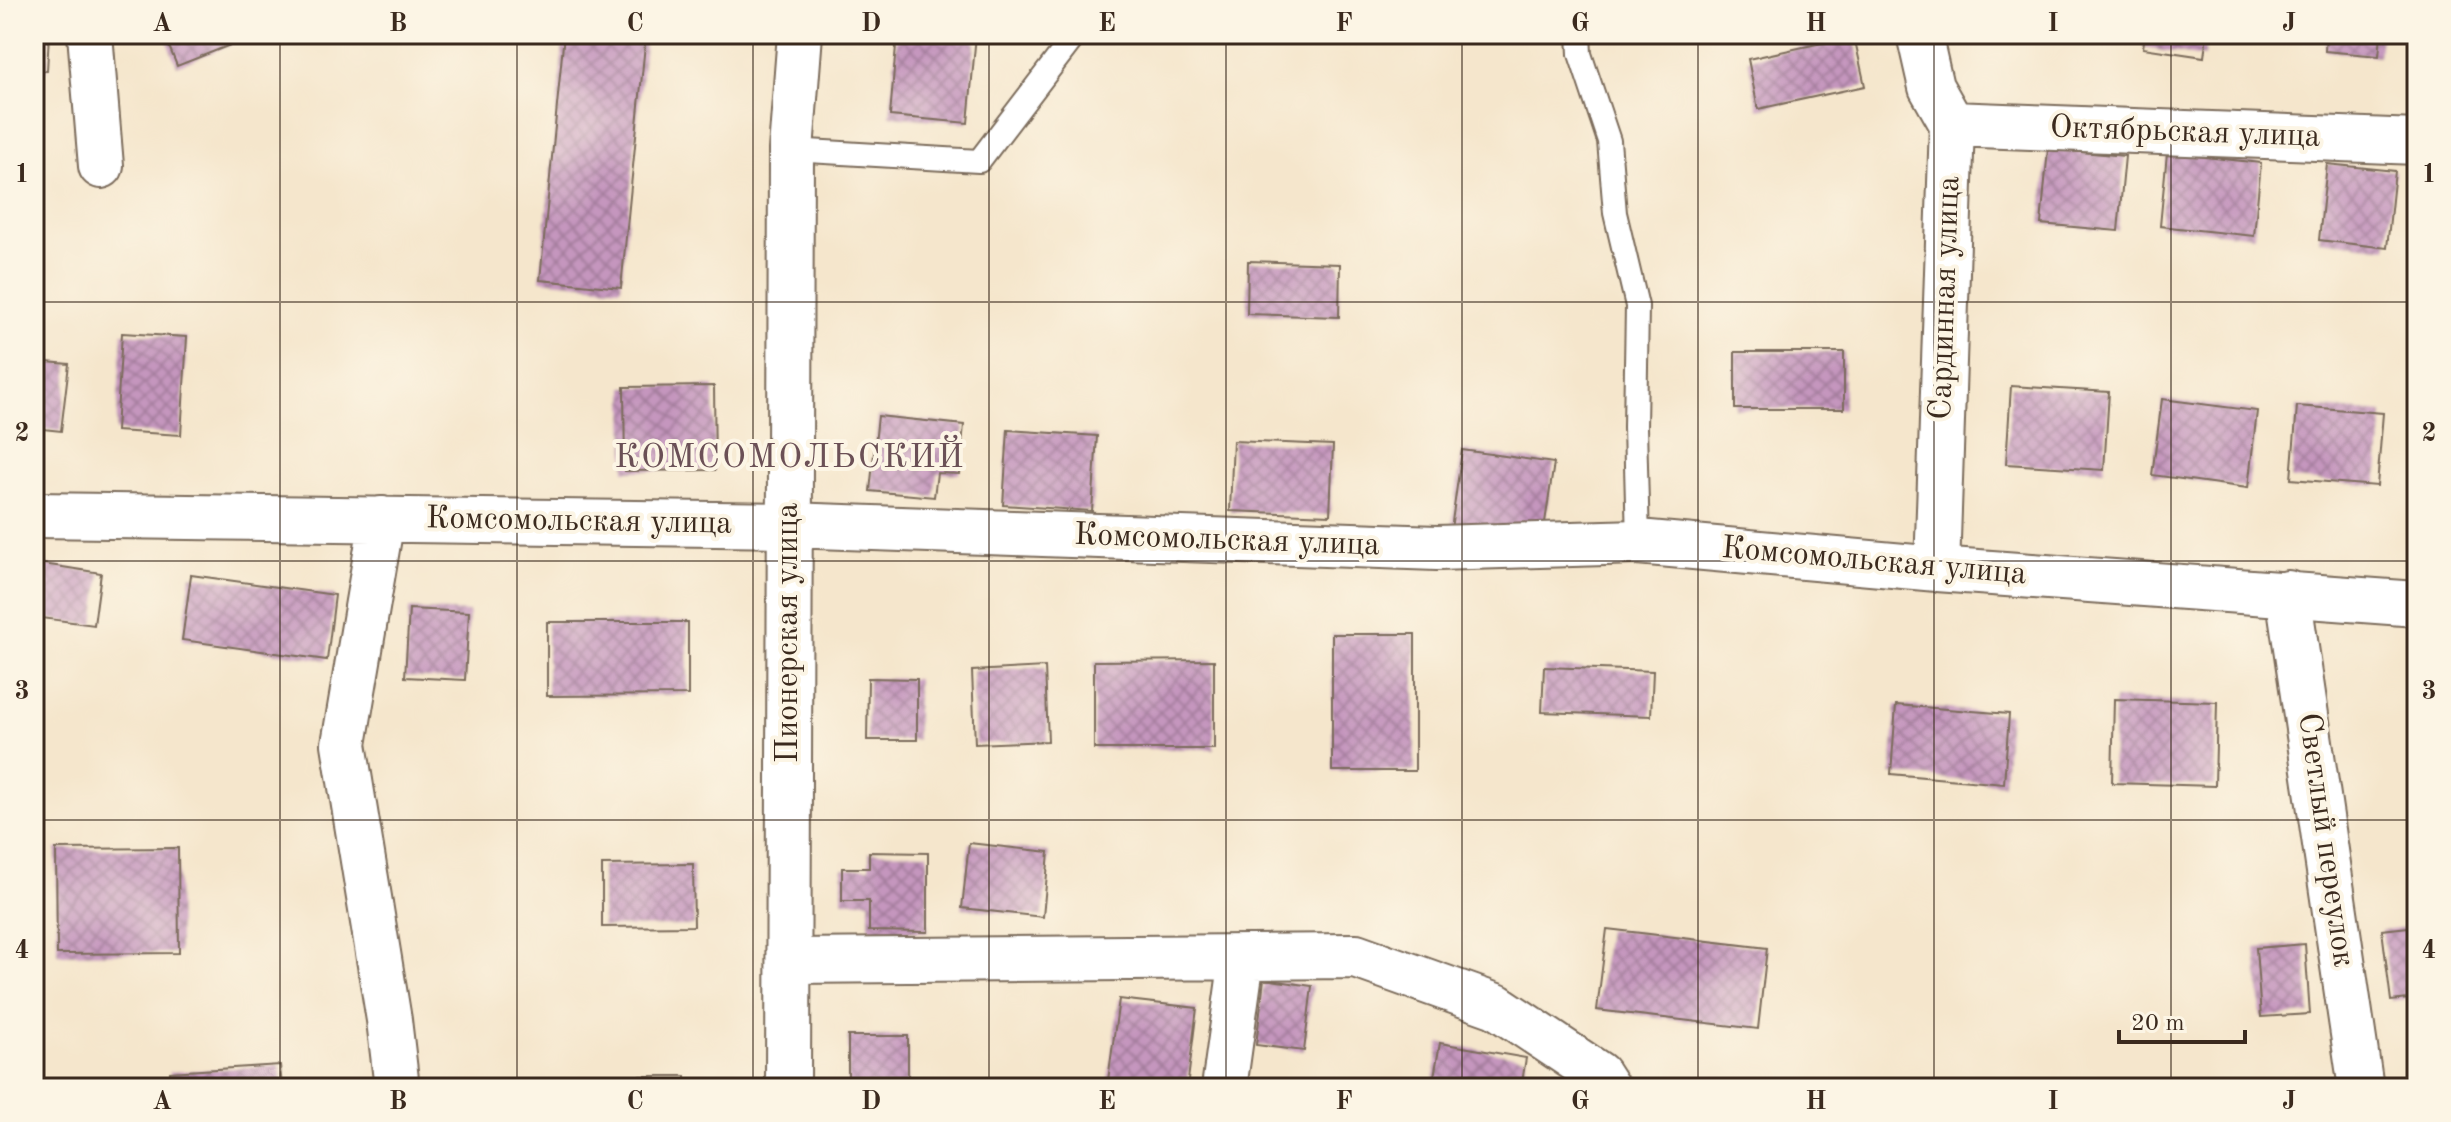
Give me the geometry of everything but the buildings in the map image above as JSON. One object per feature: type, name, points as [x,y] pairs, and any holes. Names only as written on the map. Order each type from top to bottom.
[{"type":"street","points":[[90,34],[101,166]]},
{"type":"street","name":"Пионерская улица","points":[[788,1088],[791,150],[800,34]]},
{"type":"street","points":[[1919,34],[1931,87],[1952,124]]},
{"type":"street","name":"Октябрьская улица","points":[[1952,124],[2417,142]]},
{"type":"street","name":"Сардинная улица","points":[[1937,569],[1952,124]]},
{"type":"street","name":"Комсомольская улица","points":[[34,515],[789,525],[1437,548],[1638,542],[1937,569],[2417,604]]},
{"type":"street","points":[[382,519],[344,744],[389,1020],[397,1088]]},
{"type":"street","name":"Светлый переулок","points":[[2288,593],[2361,1088]]},
{"type":"street","points":[[790,961],[1356,956],[1496,1006],[1598,1074],[1607,1088]]},
{"type":"street","points":[[1224,1088],[1242,958]]},
{"type":"lane","points":[[791,150],[979,161],[1076,34]]},
{"type":"lane","points":[[1579,34],[1580,54],[1609,141],[1615,213],[1637,306],[1635,427],[1638,542]]},
{"type":"district","name":"КОМСОМОЛЬСКИЙ","points":[[790,458]]}]
